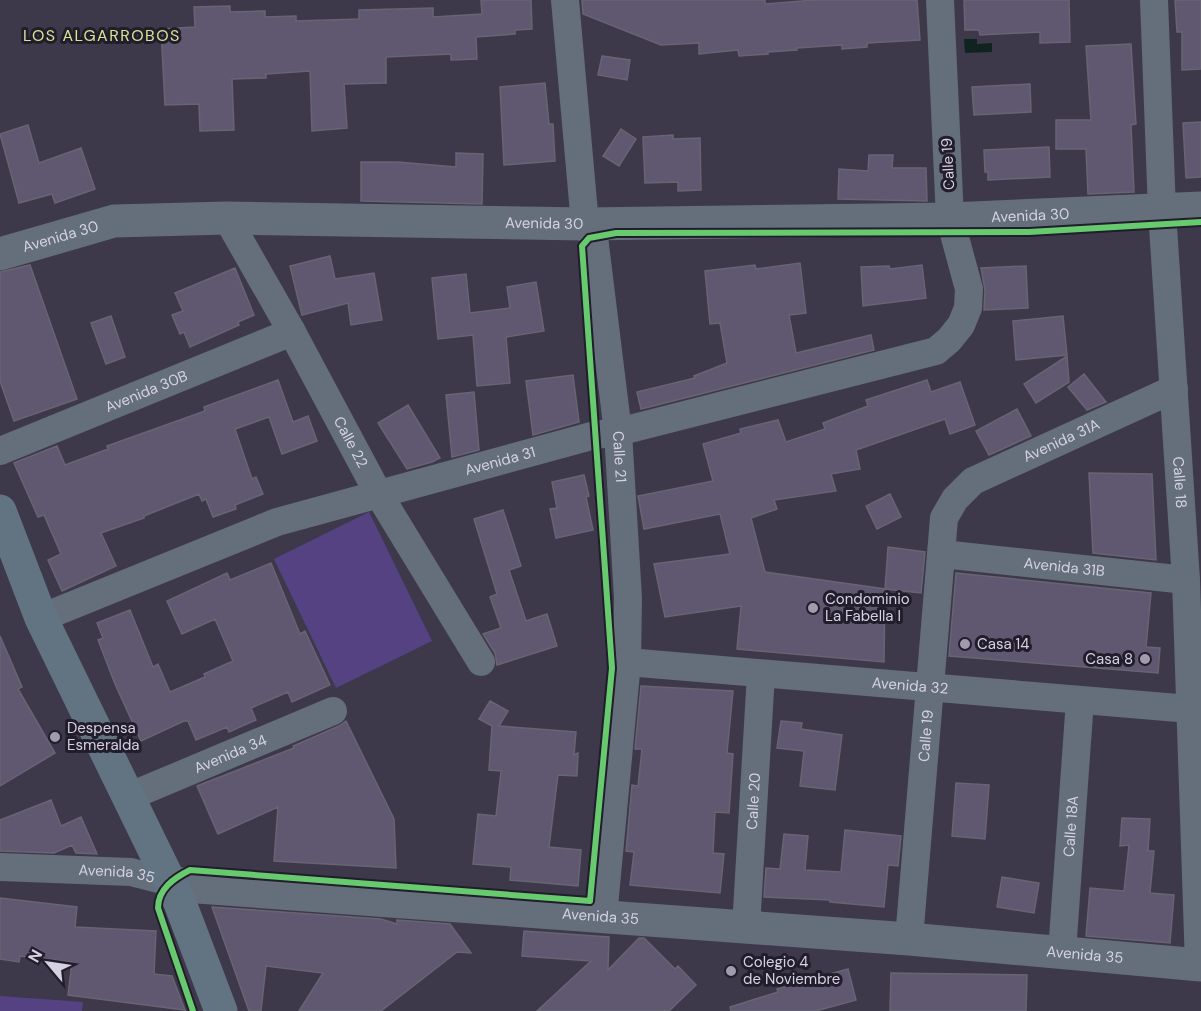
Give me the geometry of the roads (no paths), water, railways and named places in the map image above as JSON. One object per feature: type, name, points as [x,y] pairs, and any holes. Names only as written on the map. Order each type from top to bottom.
[{"type":"main road","points":[[0,511],[41,618],[170,882],[221,1011]]},
{"type":"street","name":"Calle 21","points":[[565,0],[585,224],[594,237],[618,432],[628,598],[627,662],[603,917]]},
{"type":"street","name":"Calle 19","points":[[940,0],[950,219],[969,289],[968,308],[962,325]]},
{"type":"street","name":"Calle 18","points":[[1154,0],[1162,211],[1186,580],[1200,965]]},
{"type":"street","name":"Avenida 30","points":[[0,254],[114,221],[227,218],[585,224],[950,219],[1201,208]]},
{"type":"street","name":"Calle 22","points":[[227,218],[292,332],[378,493],[481,662]]},
{"type":"street","name":"Avenida 31","points":[[41,618],[277,522],[595,435],[618,432],[936,351],[962,325]]},
{"type":"street","name":"Avenida 30B","points":[[0,451],[292,332]]},
{"type":"street","name":"Avenida 31A","points":[[955,499],[973,481],[1174,389]]},
{"type":"street","name":"Calle 19","points":[[909,939],[944,518],[955,499]]},
{"type":"street","name":"Avenida 31B","points":[[942,554],[1186,580]]},
{"type":"street","name":"Avenida 32","points":[[627,662],[1190,709]]},
{"type":"street","name":"Calle 20","points":[[746,927],[761,674]]},
{"type":"street","name":"Calle 18A","points":[[1062,952],[1080,699]]},
{"type":"street","name":"Avenida 34","points":[[128,797],[333,711]]},
{"type":"street","name":"Avenida 35","points":[[0,867],[131,872],[198,887],[909,939],[1200,965]]},
{"type":"place","name":"Condominio La Fabella I","points":[[813,608]]},
{"type":"place","name":"Casa 14","points":[[965,644]]},
{"type":"place","name":"Casa 8","points":[[1145,659]]},
{"type":"place","name":"Despensa Esmeralda","points":[[55,737]]},
{"type":"place","name":"Colegio 4 de Noviembre","points":[[731,971]]},
{"type":"district","name":"LOS ALGARROBOS","points":[[102,35]]}]
